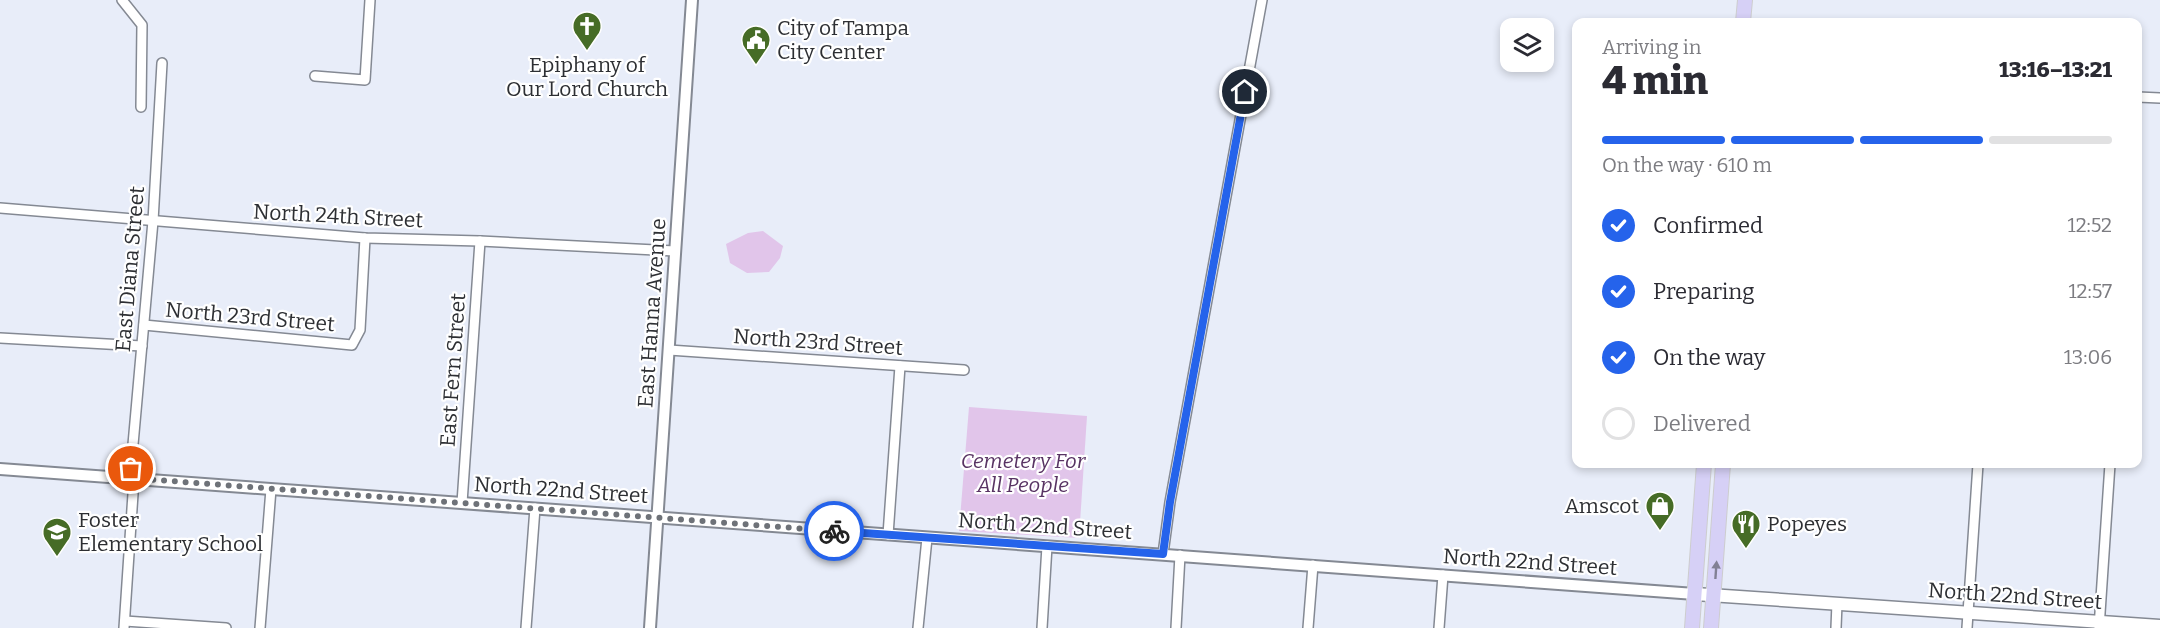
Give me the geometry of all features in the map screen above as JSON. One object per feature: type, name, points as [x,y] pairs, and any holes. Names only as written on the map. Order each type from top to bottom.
[{"type":"main road","points":[[1743,18],[1745,0]]},
{"type":"main road","points":[[1692,628],[1704,468]]},
{"type":"main road","points":[[1712,628],[1723,468]]},
{"type":"main road","name":"North 22nd Street","points":[[1695,594],[1968,612],[2099,625],[2160,626]]},
{"type":"street","points":[[122,0],[142,26],[141,106]]},
{"type":"street","points":[[315,76],[365,80],[370,0]]},
{"type":"street","name":"East Hanna Avenue","points":[[651,628],[692,0]]},
{"type":"street","points":[[1163,554],[1172,492],[1262,0]]},
{"type":"street","name":"East Diana Street","points":[[124,625],[132,478],[153,221],[162,63]]},
{"type":"street","points":[[2142,97],[2160,98]]},
{"type":"street","name":"North 24th Street","points":[[0,208],[365,238],[480,241],[675,251]]},
{"type":"street","name":"North 23rd Street","points":[[144,325],[352,345],[360,330],[365,238]]},
{"type":"street","name":"East Fern Street","points":[[462,503],[480,241]]},
{"type":"street","points":[[0,338],[142,346]]},
{"type":"street","name":"North 23rd Street","points":[[669,350],[964,370]]},
{"type":"street","points":[[888,535],[900,366]]},
{"type":"street","points":[[1967,628],[1978,468]]},
{"type":"street","points":[[2099,625],[2110,468]]},
{"type":"street","name":"North 22nd Street","points":[[0,469],[1695,594]]},
{"type":"street","points":[[260,628],[272,489]]},
{"type":"street","points":[[526,628],[535,508]]},
{"type":"street","points":[[918,628],[927,538]]},
{"type":"street","points":[[1042,628],[1047,546]]},
{"type":"street","points":[[1176,628],[1180,555]]},
{"type":"street","points":[[1308,628],[1313,565]]},
{"type":"street","points":[[1439,628],[1443,575]]},
{"type":"street","points":[[1836,628],[1837,603]]},
{"type":"street","points":[[124,625],[226,628]]},
{"type":"green space","points":[[763,231],[783,246],[780,258],[769,272],[747,273],[730,263],[726,244],[748,233]]},
{"type":"green space","name":"Cemetery For All People","points":[[969,407],[1087,416],[1079,538],[959,531]]},
{"type":"way so far","points":[[131,469],[130,478],[834,531]]},
{"type":"place","name":"Epiphany of Our Lord Church","points":[[587,52]]},
{"type":"place","name":"City of Tampa City Center","points":[[756,66]]},
{"type":"place","name":"Amscot","points":[[1660,532]]},
{"type":"place","name":"Popeyes","points":[[1746,550]]},
{"type":"place","name":"Foster Elementary School","points":[[57,558]]},
{"type":"route","points":[[834,531],[1163,554],[1170,502],[1245,92]]}]
